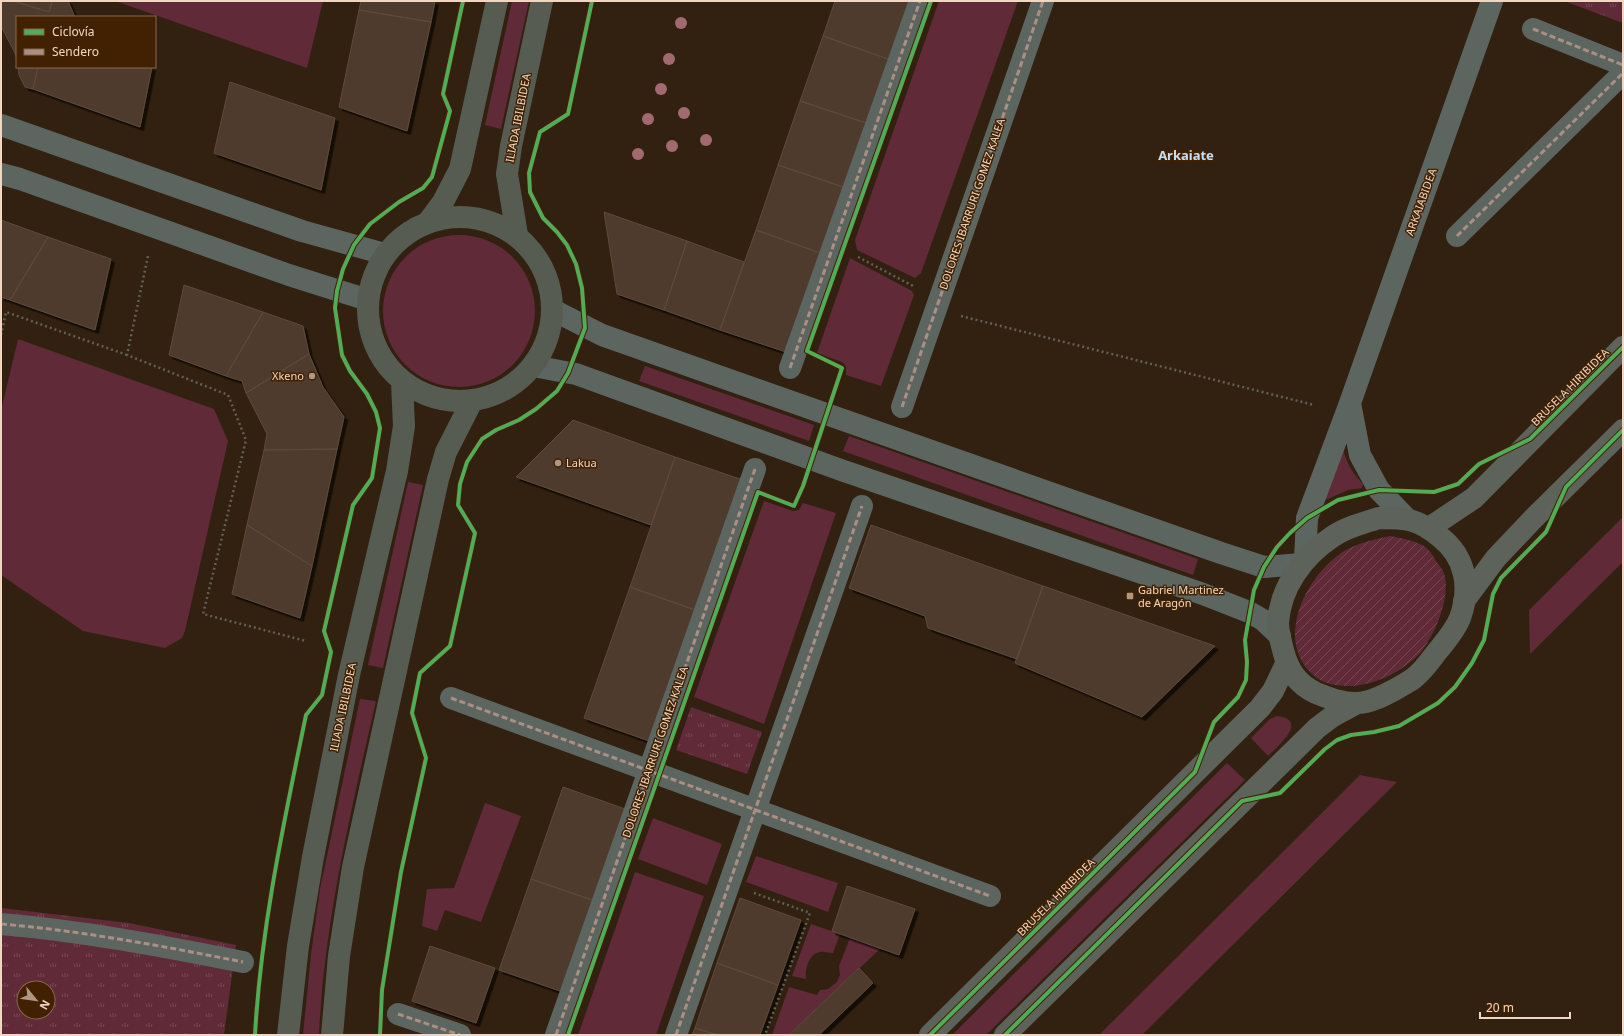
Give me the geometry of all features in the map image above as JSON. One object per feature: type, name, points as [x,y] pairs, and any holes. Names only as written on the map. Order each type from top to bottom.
[{"type":"main road","name":"BRUSELA HIRIBIDEA","points":[[1428,528],[1474,498],[1623,347]]},
{"type":"main road","points":[[1464,601],[1496,558],[1533,519],[1623,430]]},
{"type":"main road","points":[[1005,1035],[1317,728],[1333,716],[1357,704],[1377,698],[1414,678],[1426,666],[1460,619],[1464,601],[1466,578],[1462,563],[1450,545],[1428,528],[1406,518],[1379,518],[1332,536],[1303,562],[1292,578],[1281,604],[1278,624],[1280,636],[1286,664],[1297,681],[1309,690],[1330,699],[1357,704]]},
{"type":"main road","name":"BRUSELA HIRIBIDEA","points":[[930,1035],[1260,708],[1273,691],[1286,664]]},
{"type":"street","points":[[428,222],[443,202],[460,169],[497,1]]},
{"type":"street","name":"ILIADA IBILBIDEA","points":[[517,235],[507,174],[511,146],[542,1]]},
{"type":"street","points":[[790,368],[920,1]]},
{"type":"street","name":"DOLORES IBARRURI GOMEZ KALEA","points":[[902,407],[1043,1]]},
{"type":"street","name":"ARKAIABIDEA","points":[[1303,562],[1307,518],[1350,403],[1492,1]]},
{"type":"street","points":[[1533,29],[1623,65]]},
{"type":"street","points":[[1457,236],[1623,73]]},
{"type":"street","points":[[1,125],[302,231],[385,254]]},
{"type":"street","points":[[1,174],[20,179],[289,276],[368,300]]},
{"type":"street","points":[[465,216],[484,219],[501,225],[517,235],[532,250],[544,268],[551,289],[553,310],[547,340],[533,366],[520,380],[505,390],[489,398],[472,401],[447,401],[429,396],[402,382],[391,371],[375,345],[368,316],[368,300],[374,276],[385,254],[404,235],[428,222],[446,217],[465,216]]},
{"type":"street","points":[[553,310],[602,335],[1221,553],[1264,567],[1303,562]]},
{"type":"street","points":[[533,366],[576,374],[841,470],[1203,594],[1249,612],[1263,620],[1280,636]]},
{"type":"street","name":"ILIADA IBILBIDEA","points":[[288,1030],[298,946],[313,857],[349,675],[397,471],[404,426],[402,382]]},
{"type":"street","points":[[333,1030],[339,956],[354,867],[436,487],[446,452],[472,401]]},
{"type":"street","points":[[1350,403],[1360,455],[1379,490],[1406,518]]},
{"type":"street","name":"DOLORES IBARRURI GOMEZ KALEA","points":[[556,1035],[755,469]]},
{"type":"street","points":[[676,1035],[862,506]]},
{"type":"street","points":[[451,698],[990,896]]},
{"type":"street","points":[[1,924],[76,931],[147,942],[243,962]]},
{"type":"street","points":[[398,1014],[460,1035]]},
{"type":"path","points":[[833,244],[937,305],[1314,405]]},
{"type":"path","points":[[127,355],[148,256]]},
{"type":"path","points":[[1,336],[6,312],[127,355],[228,395],[246,440],[203,614],[306,641]]},
{"type":"path","points":[[729,884],[810,913],[765,1035]]},
{"type":"green space","points":[[115,1],[323,1],[307,68]]},
{"type":"green space","points":[[512,1],[529,1],[501,129],[485,125]]},
{"type":"green space","points":[[939,1],[1018,1],[921,273],[915,278],[857,250],[855,240]]},
{"type":"green space","points":[[1564,1],[1623,1],[1623,23]]},
{"type":"green space","points":[[452,235],[466,235],[481,238],[495,244],[513,257],[526,275],[532,289],[535,311],[532,333],[526,347],[513,365],[495,378],[481,384],[466,387],[452,387],[437,384],[423,378],[411,370],[400,359],[392,347],[386,333],[383,318],[383,304],[386,289],[392,275],[400,263],[411,252],[423,244],[437,238]]},
{"type":"green space","points":[[850,258],[912,291],[914,295],[881,386],[846,375],[846,366],[842,362],[817,353]]},
{"type":"green space","points":[[18,339],[214,409],[228,441],[185,631],[182,638],[165,648],[83,631],[1,575],[1,411]]},
{"type":"green space","points":[[645,366],[814,425],[809,441],[639,381]]},
{"type":"green space","points":[[849,436],[1198,559],[1193,575],[843,451]]},
{"type":"green space","points":[[1342,446],[1345,457],[1355,475],[1363,484],[1362,488],[1348,490],[1323,501]]},
{"type":"green space","points":[[408,482],[423,485],[383,668],[368,665]]},
{"type":"green space","points":[[764,501],[793,511],[799,510],[803,503],[836,513],[764,724],[694,697]]},
{"type":"green space","points":[[1623,517],[1623,562],[1530,654],[1529,610]]},
{"type":"green space","points":[[1390,536],[1410,540],[1424,546],[1432,554],[1443,571],[1446,580],[1446,591],[1437,625],[1421,652],[1398,671],[1389,676],[1360,685],[1351,686],[1329,684],[1317,678],[1304,664],[1297,649],[1295,632],[1298,615],[1304,598],[1313,582],[1324,568],[1337,556],[1355,545]]},
{"type":"green space","points":[[360,699],[376,701],[340,867],[326,951],[319,1035],[303,1035],[311,954],[320,889]]},
{"type":"green space","points":[[691,707],[762,732],[747,774],[676,750]]},
{"type":"green space","points":[[1277,716],[1286,718],[1291,723],[1291,728],[1284,740],[1268,756],[1251,738],[1270,719]]},
{"type":"green space","points":[[1227,763],[1245,780],[986,1035],[952,1035]]},
{"type":"green space","points":[[1360,775],[1397,782],[1142,1035],[1099,1035]]},
{"type":"green space","points":[[485,803],[521,816],[481,922],[445,910],[437,931],[422,926],[427,889],[454,888]]},
{"type":"green space","points":[[653,818],[722,844],[707,885],[638,859]]},
{"type":"green space","points":[[756,856],[838,883],[828,912],[746,882]]},
{"type":"green space","points":[[635,872],[704,896],[656,1035],[578,1035]]},
{"type":"green space","points":[[1,908],[129,923],[236,945],[224,1035],[1,1035]]},
{"type":"green space","points":[[811,924],[840,934],[833,953],[816,953],[810,959],[806,971],[806,979],[792,976]]},
{"type":"green space","points":[[850,938],[881,948],[789,1035],[772,1035],[789,987],[817,995],[820,990],[828,989],[837,982],[840,975],[839,966]]},
{"type":"building","points":[[1,1],[13,1],[49,12],[52,1],[68,1],[75,16],[16,16],[16,55],[1,26]]},
{"type":"building","points":[[13,1],[52,1],[49,12]]},
{"type":"building","points":[[361,1],[435,1],[431,22],[359,10]]},
{"type":"building","points":[[835,1],[912,1],[891,60],[823,36]]},
{"type":"building","points":[[359,10],[431,22],[407,131],[339,107]]},
{"type":"building","points":[[823,36],[891,60],[869,124],[800,101]]},
{"type":"building","points":[[18,68],[38,68],[33,89],[25,87],[19,75]]},
{"type":"building","points":[[38,68],[152,68],[140,127],[33,89]]},
{"type":"building","points":[[230,82],[335,118],[321,190],[214,153]]},
{"type":"building","points":[[800,101],[869,124],[846,188],[778,165]]},
{"type":"building","points":[[778,165],[846,188],[823,254],[756,230]]},
{"type":"building","points":[[604,212],[687,241],[664,310],[617,294]]},
{"type":"building","points":[[1,220],[48,237],[10,300],[1,297]]},
{"type":"building","points":[[756,230],[823,254],[789,353],[720,330]]},
{"type":"building","points":[[48,237],[111,259],[95,330],[10,300]]},
{"type":"building","points":[[687,241],[744,262],[720,330],[664,310]]},
{"type":"building","points":[[184,285],[263,312],[226,376],[169,355]]},
{"type":"building","points":[[263,312],[303,326],[309,354],[246,393],[242,381],[226,376]]},
{"type":"building","points":[[309,354],[323,387],[344,417],[337,449],[264,450],[267,434],[246,393]]},
{"type":"building","points":[[573,420],[675,457],[651,525],[516,477]]},
{"type":"building","points":[[337,449],[312,566],[247,525],[264,450]]},
{"type":"building","points":[[675,457],[743,480],[698,611],[630,587]]},
{"type":"building","points":[[247,525],[312,566],[300,618],[232,594]]},
{"type":"building","points":[[871,525],[1043,586],[1017,659],[928,628],[925,616],[849,588]]},
{"type":"building","points":[[1043,586],[1215,646],[1142,717],[1015,663]]},
{"type":"building","points":[[630,587],[698,611],[652,742],[584,718]]},
{"type":"building","points":[[563,787],[628,810],[595,901],[531,879]]},
{"type":"building","points":[[531,879],[595,901],[563,992],[499,970]]},
{"type":"building","points":[[847,886],[915,909],[899,955],[832,931]]},
{"type":"building","points":[[740,898],[801,920],[778,985],[717,963]]},
{"type":"building","points":[[430,946],[495,968],[476,1023],[412,1001]]},
{"type":"building","points":[[717,963],[778,985],[760,1035],[717,1035],[695,1028]]},
{"type":"building","points":[[859,968],[873,983],[819,1035],[789,1035]]},
{"type":"building","points":[[695,1028],[717,1035],[692,1035]]},
{"type":"marked path","points":[[790,368],[920,1]]},
{"type":"marked path","points":[[902,407],[1043,1]]},
{"type":"marked path","points":[[1533,29],[1623,65]]},
{"type":"marked path","points":[[1457,236],[1623,73]]},
{"type":"marked path","points":[[556,1035],[755,469]]},
{"type":"marked path","points":[[676,1035],[862,506]]},
{"type":"marked path","points":[[451,698],[990,896]]},
{"type":"marked path","points":[[1,924],[92,935],[243,962]]},
{"type":"marked path","points":[[398,1014],[460,1035]]},
{"type":"cycle path","points":[[255,1035],[262,954],[274,874],[306,715],[322,695],[331,652],[324,631],[353,505],[372,478],[380,428],[376,412],[367,394],[350,371],[342,355],[335,308],[337,291],[343,269],[354,245],[370,224],[399,202],[423,188],[432,177],[450,111],[443,94],[463,1]]},
{"type":"cycle path","points":[[380,1035],[382,990],[401,872],[426,758],[412,713],[420,673],[450,646],[475,533],[458,505],[460,484],[467,462],[482,439],[496,430],[519,420],[536,409],[557,391],[568,373],[585,328],[582,288],[576,264],[567,245],[543,218],[530,192],[529,173],[540,132],[568,114],[592,1]]},
{"type":"cycle path","points":[[568,1035],[758,492],[794,506],[803,486],[842,368],[807,351],[931,1]]},
{"type":"cycle path","points":[[930,1035],[1195,772],[1214,722],[1238,697],[1246,680],[1247,662],[1245,640],[1254,590],[1264,567],[1277,547],[1290,533],[1307,518],[1338,500],[1379,490],[1434,492],[1458,484],[1479,464],[1530,439],[1623,347]]},
{"type":"cycle path","points":[[1005,1035],[1242,801],[1280,793],[1325,749],[1337,740],[1351,735],[1374,732],[1399,726],[1438,703],[1455,687],[1472,663],[1484,640],[1493,594],[1501,578],[1546,532],[1566,487],[1623,430]]},
{"type":"place","name":"Xkeno","points":[[312,376]]},
{"type":"place","name":"Lakua","points":[[558,463]]},
{"type":"place","name":"Gabriel Martinez de Aragón","points":[[1130,596]]},
{"type":"district","name":"Arkaiate","points":[[1186,155]]}]
